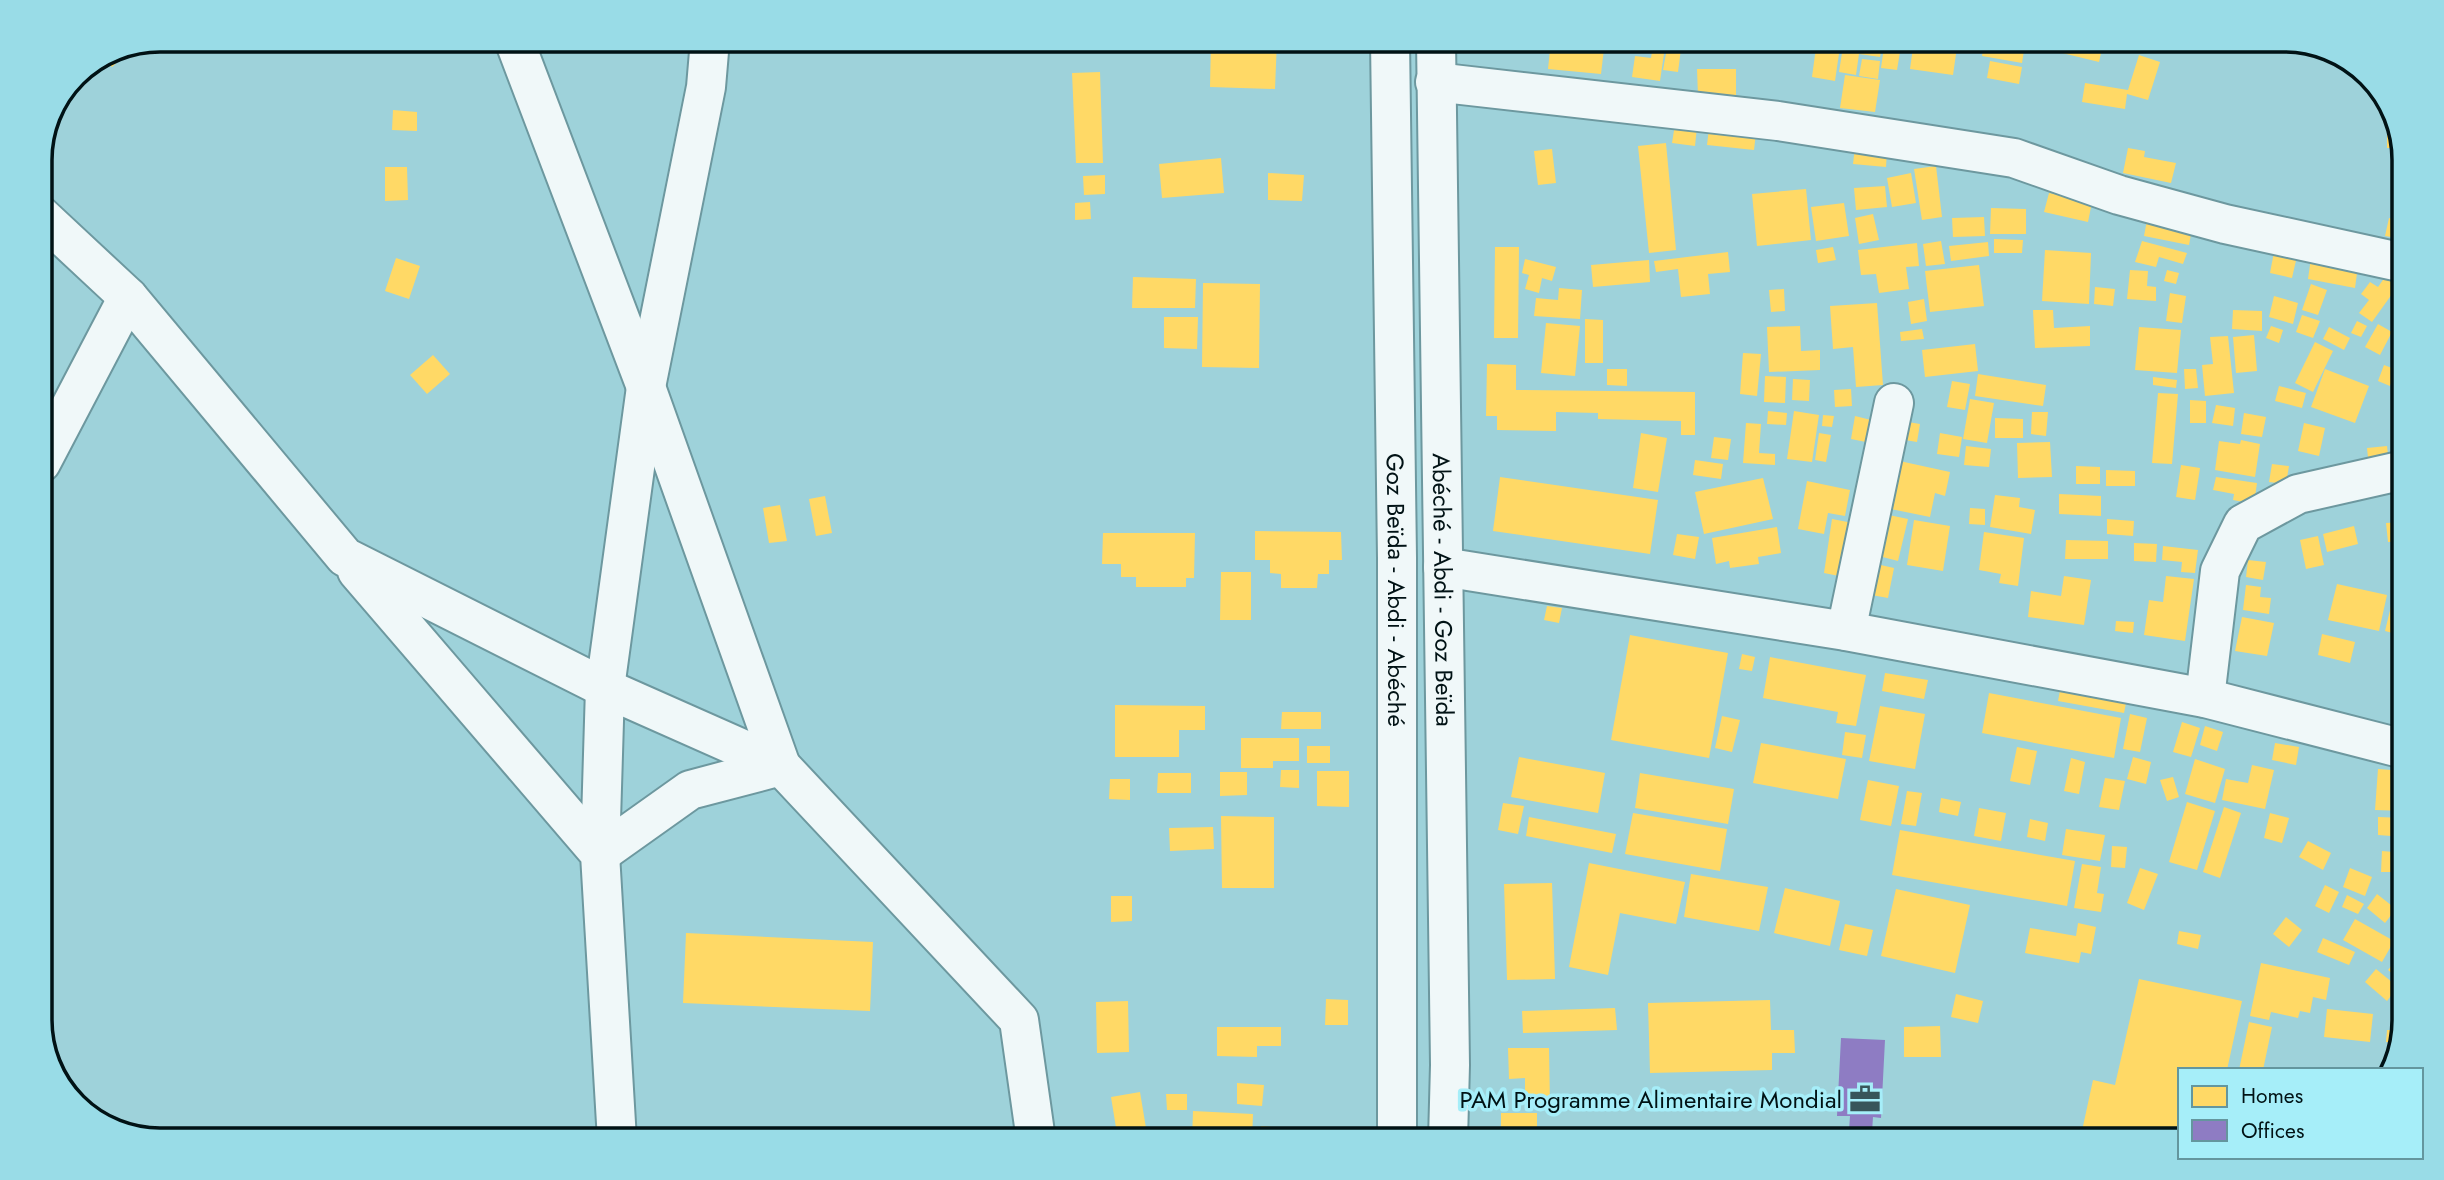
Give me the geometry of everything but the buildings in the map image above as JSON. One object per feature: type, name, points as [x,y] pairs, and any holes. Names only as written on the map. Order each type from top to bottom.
[{"type":"street","points":[[519,53],[646,387],[780,766]]},
{"type":"street","points":[[616,1128],[600,854],[606,688],[646,387],[706,86],[709,53]]},
{"type":"street","name":"Goz Beïda - Abdi - Abéché","points":[[1390,53],[1397,558],[1397,1128]]},
{"type":"street","name":"Abéché - Abdi - Goz Beïda","points":[[1436,53],[1450,1065],[1448,1128]]},
{"type":"street","points":[[1435,82],[1778,121],[2014,158],[2119,195],[2225,224],[2391,260]]},
{"type":"street","points":[[53,227],[128,297],[345,557],[600,854]]},
{"type":"street","points":[[53,438],[128,297]]},
{"type":"street","points":[[1846,631],[1894,403]]},
{"type":"street","points":[[2205,698],[2220,571],[2243,524],[2298,495],[2391,473]]},
{"type":"street","points":[[345,557],[606,688],[780,766],[1019,1020],[1034,1128]]},
{"type":"street","points":[[1443,567],[1846,631],[2205,698],[2392,746]]},
{"type":"street","points":[[600,854],[690,790],[780,766]]},
{"type":"place","name":"PAM Programme Alimentaire Mondial","points":[[1865,1099]]}]
